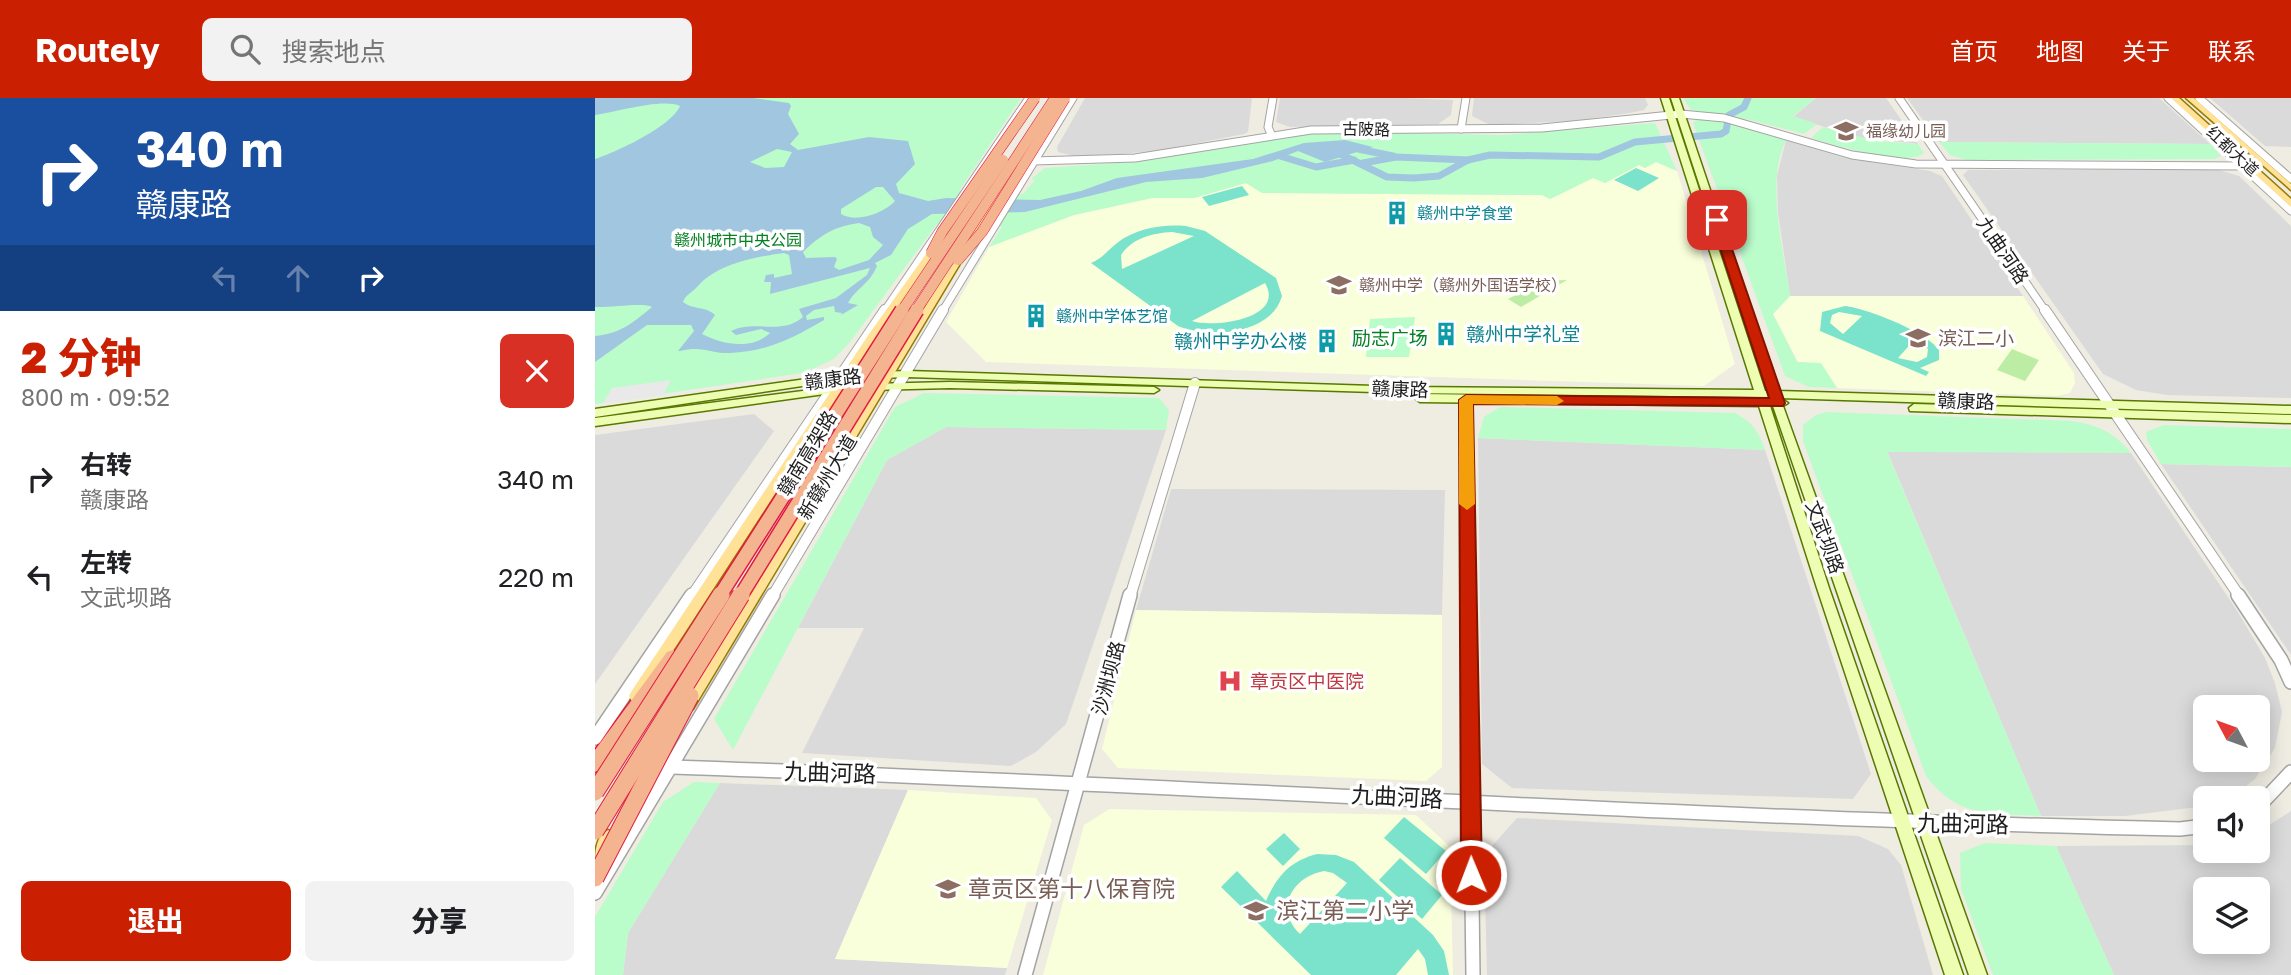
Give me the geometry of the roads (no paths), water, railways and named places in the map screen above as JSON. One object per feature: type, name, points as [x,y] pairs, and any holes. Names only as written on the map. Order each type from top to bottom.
[{"type":"highway","points":[[906,315],[942,232],[1037,98]]},
{"type":"highway","name":"赣南高架路","points":[[595,831],[748,587],[906,315],[1044,98]]},
{"type":"highway","name":"赣南高架路","points":[[595,792],[724,589],[906,315],[1055,98]]},
{"type":"highway","points":[[906,315],[982,232],[1064,98]]},
{"type":"highway","points":[[595,878],[748,587]]},
{"type":"highway","points":[[595,764],[724,589]]},
{"type":"main road","name":"新赣州大道","points":[[595,757],[840,383],[942,232],[985,177],[1037,98]]},
{"type":"main road","name":"新赣州大道","points":[[595,859],[975,232],[1064,98]]},
{"type":"main road","name":"文武坝路","points":[[1665,98],[1687,150],[1776,399],[1927,823],[1978,975]]},
{"type":"main road","name":"文武坝路","points":[[1675,98],[1687,150],[1761,398],[1954,975]]},
{"type":"main road","name":"红都大道","points":[[2175,98],[2291,204]]},
{"type":"main road","name":"红都大道","points":[[2190,98],[2291,188]]},
{"type":"main road","name":"赣康路","points":[[595,413],[840,383],[885,380],[908,374],[1466,400],[1761,398]]},
{"type":"main road","name":"赣康路","points":[[885,380],[898,386],[1193,386],[1761,398],[2291,419]]},
{"type":"main road","name":"赣康路","points":[[595,422],[840,383]]},
{"type":"main road","name":"赣康路","points":[[2114,410],[2291,410]]},
{"type":"street","points":[[942,232],[972,177],[1029,98]]},
{"type":"street","points":[[595,893],[748,634],[898,386],[908,374],[990,231],[1073,98]]},
{"type":"street","points":[[1271,134],[1268,127],[1273,98]]},
{"type":"street","points":[[1461,129],[1466,98]]},
{"type":"street","name":"九曲河路","points":[[1899,98],[2190,521],[2281,660],[2291,682]]},
{"type":"street","points":[[2168,98],[2291,211]]},
{"type":"street","points":[[2199,98],[2291,178]]},
{"type":"street","name":"古陂路","points":[[1033,161],[1135,158],[1271,134],[1348,129],[1542,128],[1682,119],[1701,115],[1769,130],[1852,155],[1908,163],[2243,166]]},
{"type":"street","points":[[2278,167],[2291,167]]},
{"type":"street","points":[[595,738],[840,383]]},
{"type":"street","name":"沙洲坝路","points":[[1025,975],[1129,599],[1193,386]]},
{"type":"street","points":[[1466,400],[1473,975]]},
{"type":"street","name":"九曲河路","points":[[672,766],[1471,800],[1927,823],[2180,830],[2193,828]]},
{"type":"street","points":[[2270,794],[2291,772]]},
{"type":"water","points":[[595,98],[752,98],[789,103],[791,106],[788,114],[799,134],[790,144],[798,150],[869,137],[908,141],[915,164],[896,184],[899,193],[928,201],[946,198],[1040,200],[1081,191],[1117,178],[1253,159],[1304,143],[1345,140],[1373,147],[1325,162],[1298,151],[1273,161],[1202,178],[1146,182],[1025,212],[932,214],[908,229],[891,255],[875,263],[877,266],[870,278],[848,303],[858,305],[841,315],[842,313],[835,312],[834,306],[814,310],[806,316],[807,320],[824,317],[824,320],[790,338],[743,352],[723,353],[695,349],[678,351],[694,331],[691,325],[647,325],[595,362],[595,336],[619,330],[652,307],[595,307],[595,159],[629,145],[655,130],[675,114],[680,106],[651,105],[595,115]],"holes":[[[777,149],[792,152],[784,167],[765,168],[750,162]],[[876,187],[883,187],[895,201],[877,213],[862,217],[847,217],[841,214],[841,209]],[[859,223],[870,227],[873,237],[883,245],[869,260],[839,270],[834,267],[837,259],[835,257],[806,258],[803,252],[816,241],[828,232]],[[784,253],[789,255],[792,274],[774,278],[774,274],[766,275],[764,282],[771,282],[770,294],[870,268],[867,275],[836,298],[799,309],[803,317],[795,323],[777,327],[750,326],[731,331],[736,335],[761,329],[770,333],[755,342],[728,343],[702,334],[715,315],[683,302],[686,297],[706,278],[749,259]]]},
{"type":"waterway","points":[[1468,160],[1490,155],[1599,157],[1635,142],[1721,134],[1726,131],[1729,115],[1744,107],[1748,98]]},
{"type":"waterway","points":[[1358,149],[1393,156]]},
{"type":"waterway","points":[[1334,151],[1353,160]]},
{"type":"waterway","points":[[1280,156],[1316,167],[1353,160]]},
{"type":"waterway","points":[[1363,163],[1396,157],[1468,160]]},
{"type":"waterway","points":[[1353,160],[1387,177],[1414,178],[1439,176],[1468,160]]},
{"type":"place","name":"福缘幼儿园","points":[[1846,131]]},
{"type":"place","name":"赣州中学食堂","points":[[1397,213]]},
{"type":"place","name":"赣州中学（赣州外国语学校）","points":[[1339,285]]},
{"type":"place","name":"赣州中学体艺馆","points":[[1036,316]]},
{"type":"place","name":"赣州中学礼堂","points":[[1446,334]]},
{"type":"place","name":"滨江二小","points":[[1918,338]]},
{"type":"place","name":"赣州中学办公楼","points":[[1327,341]]},
{"type":"place","name":"章贡区中医院","points":[[1230,681]]},
{"type":"place","name":"章贡区第十八保育院","points":[[948,889]]},
{"type":"place","name":"滨江第二小学","points":[[1256,911]]},
{"type":"park label","name":"赣州城市中央公园","points":[[738,240]]},
{"type":"park label","name":"励志广场","points":[[1390,338]]}]
